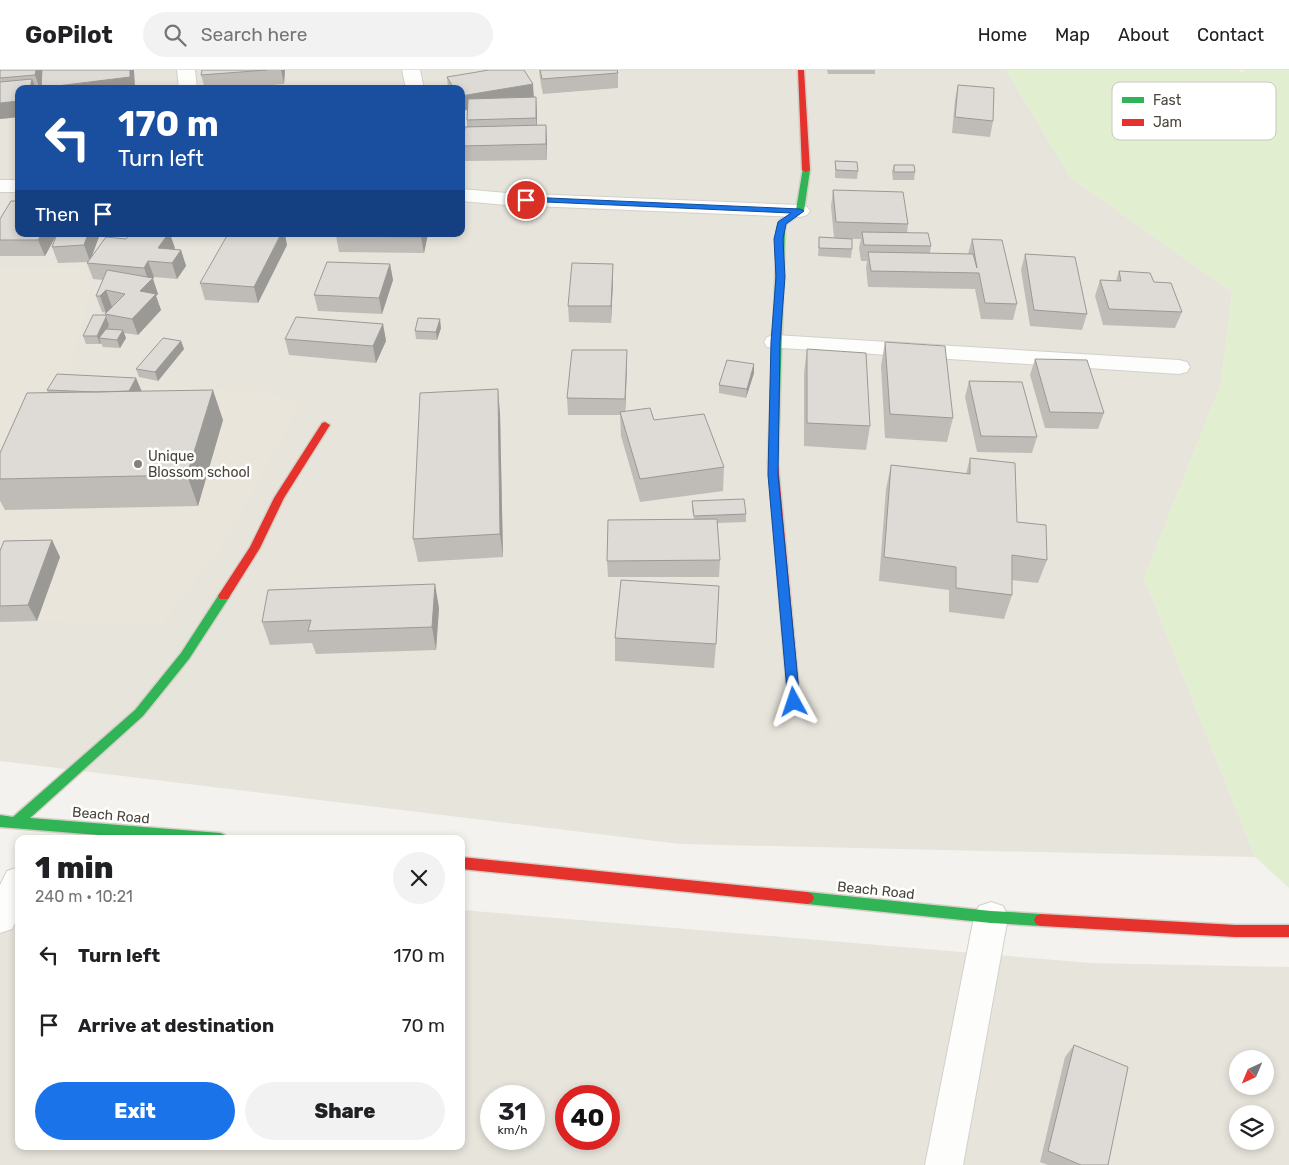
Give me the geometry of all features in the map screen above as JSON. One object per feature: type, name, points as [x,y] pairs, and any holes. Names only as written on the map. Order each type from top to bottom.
[{"type":"street","points":[[186,70],[188,85]]},
{"type":"street","points":[[411,70],[415,85]]},
{"type":"street","points":[[800,211],[806,168],[801,70]]},
{"type":"street","points":[[0,186],[15,186]]},
{"type":"street","points":[[465,195],[507,199],[800,211]]},
{"type":"street","points":[[794,702],[773,475],[775,342],[780,277],[779,239],[782,222],[800,211]]},
{"type":"street","points":[[775,342],[1179,367]]},
{"type":"street","points":[[34,828],[139,713],[185,656],[255,548],[279,498],[325,425]]},
{"type":"street","name":"Beach Road","points":[[0,821],[34,828],[152,835]]},
{"type":"street","name":"Beach Road","points":[[465,862],[991,917],[1235,931],[1289,931]]},
{"type":"street","points":[[0,918],[15,889]]},
{"type":"street","points":[[944,1165],[991,917]]},
{"type":"shaded area","points":[[0,70],[1006,70],[1071,178],[1232,292],[1221,384],[1144,578],[1255,857],[680,844],[0,761]]},
{"type":"shaded area","name":"Unique Blossom school","points":[[0,267],[82,267],[92,284],[67,383],[263,391],[300,405],[224,543],[162,624],[37,621],[66,546],[0,546],[0,483],[16,444],[0,444]]},
{"type":"shaded area","points":[[15,902],[15,1150],[465,1150],[465,910],[1091,963],[1289,967],[1289,1165],[0,1165],[0,903]]},
{"type":"green space","points":[[1006,70],[1239,70],[1241,72],[1246,70],[1289,70],[1289,888],[1255,857],[1144,578],[1221,384],[1232,292],[1071,178]]},
{"type":"building","points":[[0,70],[36,70],[35,75],[0,78]]},
{"type":"building","points":[[42,70],[130,70],[130,77],[65,85],[41,85]]},
{"type":"building","points":[[202,70],[267,70],[201,75]]},
{"type":"building","points":[[489,70],[524,70],[533,84],[465,95],[465,85],[452,85],[447,77]]},
{"type":"building","points":[[540,70],[617,70],[618,73],[542,79]]},
{"type":"building","points":[[32,79],[31,85],[15,85],[15,101],[0,103],[0,82]]},
{"type":"building","points":[[958,85],[994,88],[993,121],[955,117]]},
{"type":"building","points":[[536,97],[536,118],[467,120],[468,99]]},
{"type":"building","points":[[546,125],[546,144],[465,146],[465,127]]},
{"type":"building","points":[[835,161],[857,162],[858,171],[836,170]]},
{"type":"building","points":[[894,165],[914,165],[915,172],[894,172]]},
{"type":"building","points":[[833,190],[903,192],[908,224],[836,222]]},
{"type":"building","points":[[11,201],[15,201],[15,237],[40,237],[38,240],[0,240],[0,219]]},
{"type":"building","points":[[862,232],[928,233],[931,246],[864,245]]},
{"type":"building","points":[[56,237],[87,237],[84,245],[52,247]]},
{"type":"building","points":[[106,237],[126,239],[128,237],[166,237],[158,248],[181,250],[172,263],[148,261],[144,268],[87,263]]},
{"type":"building","points":[[226,237],[279,237],[254,287],[200,283]]},
{"type":"building","points":[[819,237],[852,239],[852,249],[819,248]]},
{"type":"building","points":[[972,239],[1002,240],[1017,304],[985,303],[979,273],[871,271],[868,252],[973,254],[977,268]]},
{"type":"building","points":[[1025,254],[1075,257],[1087,314],[1034,310]]},
{"type":"building","points":[[327,262],[390,264],[379,298],[314,295]]},
{"type":"building","points":[[572,263],[613,264],[611,306],[568,306]]},
{"type":"building","points":[[107,270],[153,278],[140,291],[156,294],[132,319],[105,314],[125,294],[106,290],[100,296],[96,296]]},
{"type":"building","points":[[1119,271],[1150,273],[1154,282],[1171,283],[1182,312],[1109,309],[1100,280],[1121,281]]},
{"type":"building","points":[[93,315],[106,315],[106,317],[97,336],[83,336]]},
{"type":"building","points":[[296,317],[383,324],[373,346],[285,339]]},
{"type":"building","points":[[418,318],[440,319],[436,332],[415,331]]},
{"type":"building","points":[[106,329],[123,330],[117,340],[99,338]]},
{"type":"building","points":[[163,338],[181,341],[155,372],[136,369]]},
{"type":"building","points":[[885,342],[945,346],[953,418],[890,414]]},
{"type":"building","points":[[807,349],[866,353],[870,426],[807,423]]},
{"type":"building","points":[[572,350],[627,350],[625,399],[567,398]]},
{"type":"building","points":[[1035,359],[1087,360],[1104,413],[1050,412]]},
{"type":"building","points":[[727,360],[754,364],[747,389],[719,385]]},
{"type":"building","points":[[57,374],[136,378],[129,391],[47,390]]},
{"type":"building","points":[[969,381],[1022,382],[1037,437],[981,436]]},
{"type":"building","points":[[498,389],[500,534],[413,539],[420,393]]},
{"type":"building","points":[[213,390],[187,475],[0,479],[0,453],[27,393]]},
{"type":"building","points":[[650,408],[654,420],[704,414],[724,467],[640,479],[620,412]]},
{"type":"building","points":[[970,458],[1015,463],[1017,522],[1046,525],[1047,560],[1012,555],[1012,595],[956,588],[956,567],[884,557],[891,465],[970,474]]},
{"type":"building","points":[[744,499],[746,514],[694,516],[692,501]]},
{"type":"building","points":[[717,519],[720,560],[607,561],[608,520]]},
{"type":"building","points":[[52,540],[28,605],[0,606],[0,551],[4,541]]},
{"type":"building","points":[[621,580],[719,586],[716,644],[615,638]]},
{"type":"building","points":[[435,584],[432,627],[308,631],[311,620],[262,622],[268,590]]},
{"type":"building","points":[[1074,1045],[1128,1067],[1108,1165],[1081,1165],[1048,1151]]},
{"type":"traffic: fast","points":[[773,463],[781,230],[782,223],[800,211],[806,170]]},
{"type":"traffic: fast","points":[[16,822],[139,713],[185,656],[224,596]]},
{"type":"traffic: fast","points":[[0,821],[171,835]]},
{"type":"traffic: fast","points":[[807,898],[991,917],[1041,920]]},
{"type":"traffic: jam","points":[[801,70],[806,170]]},
{"type":"traffic: jam","points":[[224,596],[255,548],[279,498],[325,425]]},
{"type":"traffic: jam","points":[[773,463],[794,702]]},
{"type":"traffic: jam","points":[[465,863],[807,898]]},
{"type":"traffic: jam","points":[[1041,920],[1235,931],[1289,931]]},
{"type":"place","name":"Unique Blossom school","points":[[138,464]]},
{"type":"route","points":[[526,200],[800,211],[782,222],[779,239],[780,277],[775,342],[773,475],[794,702]]}]
